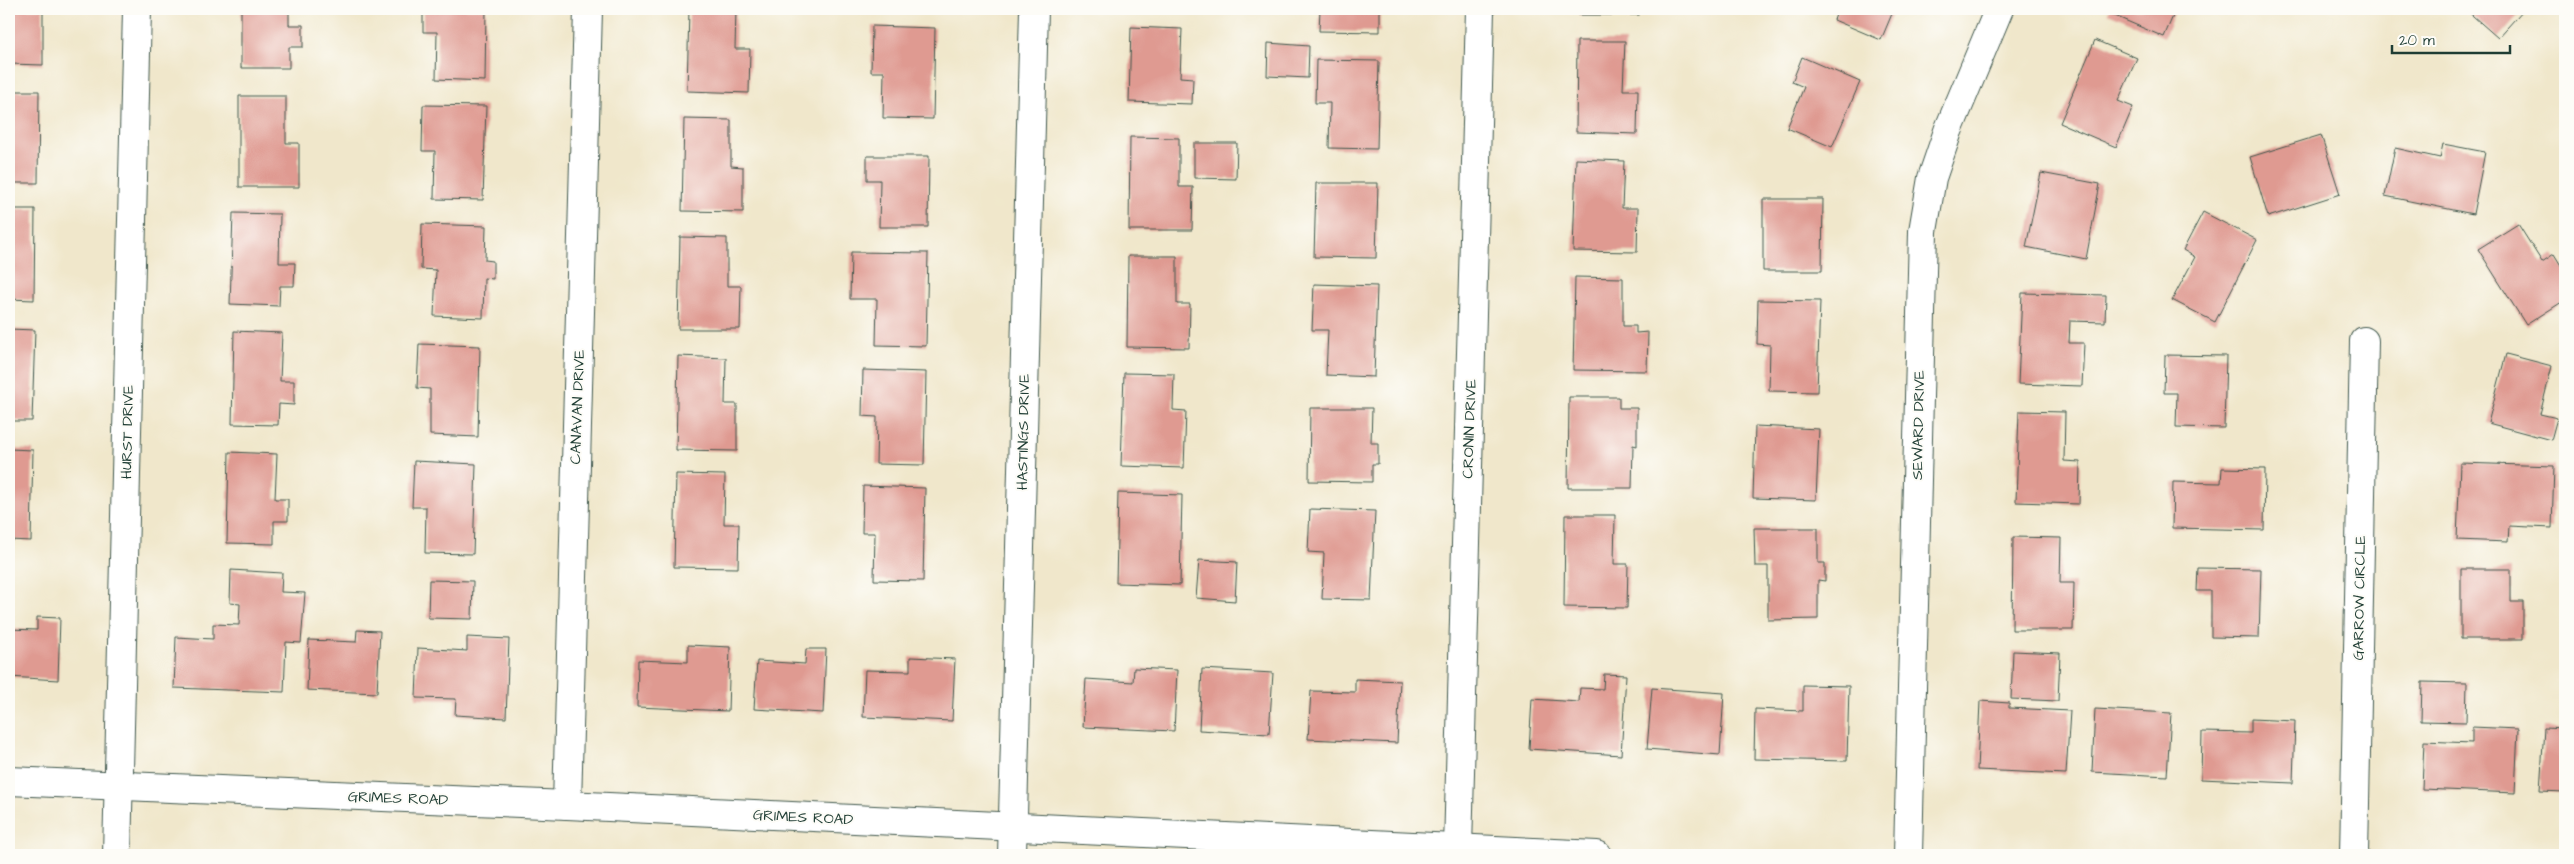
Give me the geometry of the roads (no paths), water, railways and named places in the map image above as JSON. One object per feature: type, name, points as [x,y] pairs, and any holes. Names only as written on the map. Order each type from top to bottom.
[{"type":"street","name":"HURST DRIVE","points":[[116,855],[137,9]]},
{"type":"street","name":"CANAVAN DRIVE","points":[[566,805],[588,9]]},
{"type":"street","name":"HASTINGS DRIVE","points":[[1012,855],[1034,9]]},
{"type":"street","name":"CRONIN DRIVE","points":[[1458,849],[1480,9]]},
{"type":"street","name":"SEWARD DRIVE","points":[[1908,855],[1923,231],[1932,178],[1948,131],[1999,9]]},
{"type":"street","name":"GARROW CIRCLE","points":[[2354,855],[2364,341]]},
{"type":"street","name":"GRIMES ROAD","points":[[9,781],[566,805],[1597,855]]}]
